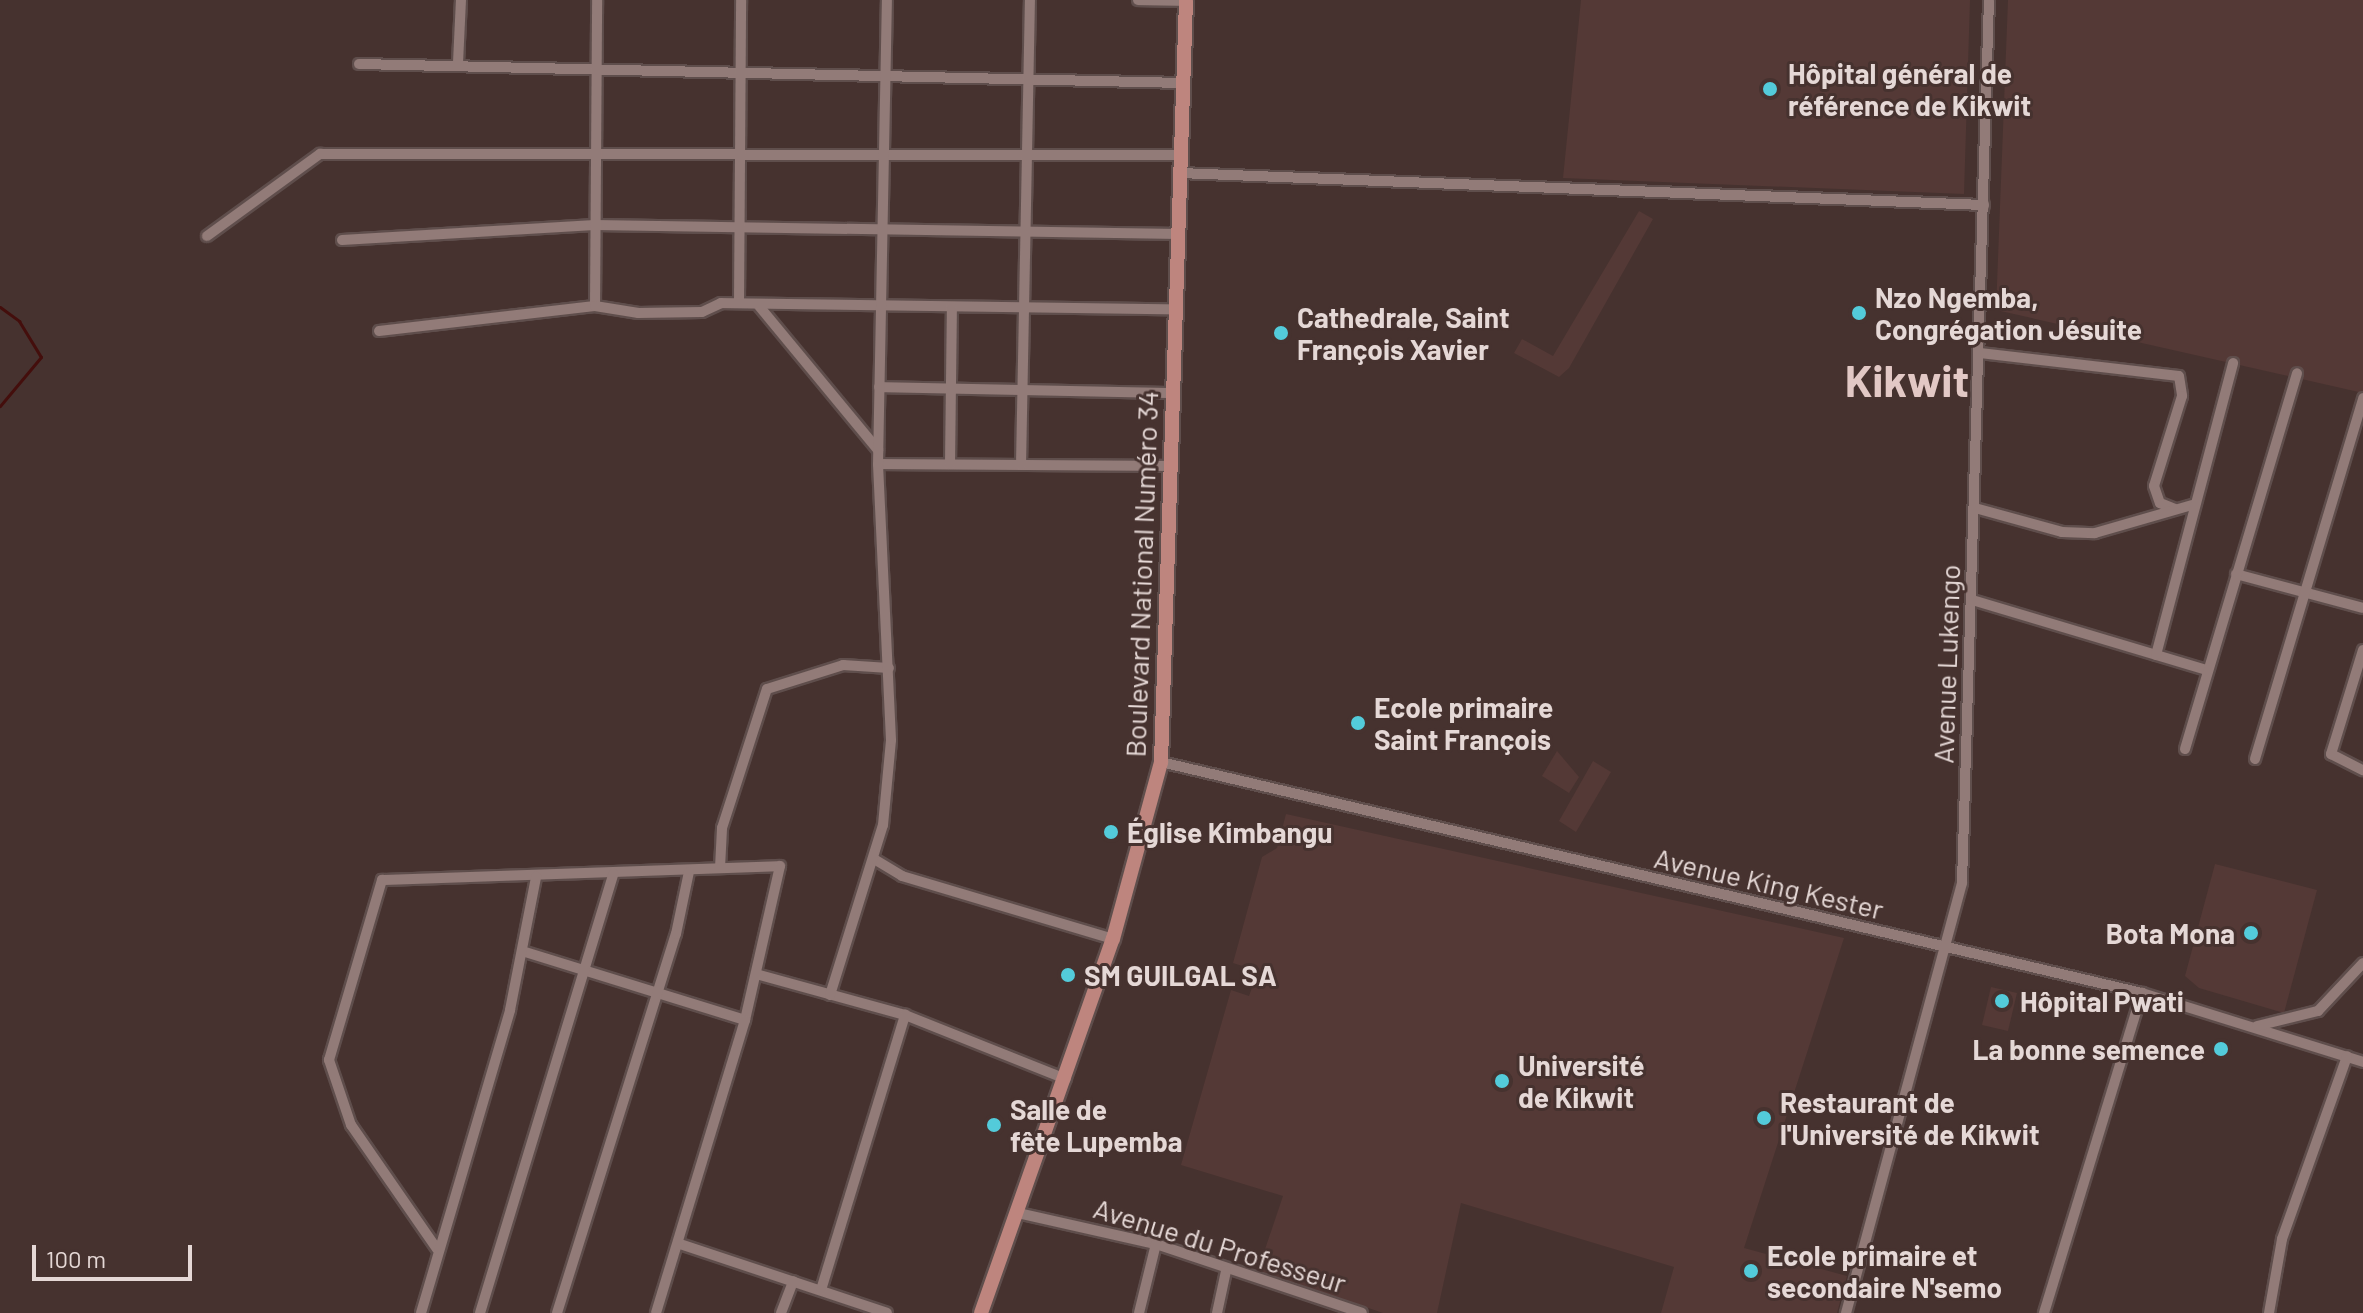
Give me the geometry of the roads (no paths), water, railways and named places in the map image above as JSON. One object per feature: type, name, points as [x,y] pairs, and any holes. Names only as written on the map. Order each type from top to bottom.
[{"type":"main road","name":"Boulevard National Numéro 34","points":[[981,1313],[1113,939],[1161,762],[1186,0]]},
{"type":"street","points":[[458,63],[461,0]]},
{"type":"street","points":[[595,306],[597,0]]},
{"type":"street","points":[[739,303],[741,0]]},
{"type":"street","points":[[830,995],[874,859],[891,740],[878,464],[878,309],[886,156],[887,0]]},
{"type":"street","points":[[1021,465],[1027,308],[1030,0]]},
{"type":"street","points":[[1138,0],[1186,0]]},
{"type":"street","name":"Avenue Lukengo","points":[[1846,1313],[1949,952],[1967,839],[1989,0]]},
{"type":"street","points":[[359,64],[458,63],[741,75],[1029,76],[1183,83]]},
{"type":"street","points":[[207,236],[320,154],[738,153],[1027,158],[1181,155]]},
{"type":"street","points":[[1180,173],[1984,205]]},
{"type":"street","points":[[342,240],[595,225],[880,226],[1179,234]]},
{"type":"street","points":[[379,331],[595,306],[689,312],[739,303],[878,309],[1177,309]]},
{"type":"street","points":[[759,306],[878,450]]},
{"type":"street","points":[[950,464],[952,308]]},
{"type":"street","points":[[1980,353],[2179,376],[2182,396],[2154,486],[2160,503],[2175,509]]},
{"type":"street","points":[[2156,655],[2192,505],[2233,363]]},
{"type":"street","points":[[2185,749],[2297,373]]},
{"type":"street","points":[[879,387],[1175,393]]},
{"type":"street","points":[[2255,759],[2363,398]]},
{"type":"street","points":[[878,464],[1173,466]]},
{"type":"street","points":[[1975,508],[2062,532],[2095,533],[2192,505]]},
{"type":"street","points":[[2236,574],[2363,608]]},
{"type":"street","points":[[1972,600],[2207,670]]},
{"type":"street","points":[[2363,650],[2331,754],[2363,770]]},
{"type":"street","points":[[720,868],[722,828],[767,689],[843,665],[889,668]]},
{"type":"street","name":"Avenue King Kester","points":[[1161,762],[1949,952],[2142,993],[2363,1062]]},
{"type":"street","points":[[874,859],[902,876],[1113,939]]},
{"type":"street","points":[[437,1249],[351,1125],[329,1060],[333,1034],[355,982],[382,880],[689,872],[780,866],[745,1020],[680,1244],[656,1313]]},
{"type":"street","points":[[557,1313],[657,990],[689,872]]},
{"type":"street","points":[[480,1313],[613,874]]},
{"type":"street","points":[[421,1313],[522,951],[536,877]]},
{"type":"street","points":[[522,951],[657,990],[745,1020]]},
{"type":"street","points":[[2251,1026],[2318,1011],[2363,963]]},
{"type":"street","points":[[756,974],[905,1015],[1066,1079]]},
{"type":"street","points":[[2044,1313],[2142,993]]},
{"type":"street","points":[[821,1290],[905,1015]]},
{"type":"street","points":[[2269,1313],[2282,1239],[2347,1056]]},
{"type":"street","name":"Avenue du Professeur","points":[[1018,1213],[1156,1244],[1326,1308],[1362,1313]]},
{"type":"street","points":[[680,1244],[887,1313]]},
{"type":"street","points":[[1139,1313],[1156,1244]]},
{"type":"street","points":[[1217,1313],[1226,1271]]},
{"type":"street","points":[[781,1313],[793,1281]]},
{"type":"waterway","points":[[0,307],[19,321],[41,357],[0,406]]},
{"type":"place","name":"Hôpital général de référence de Kikwit","points":[[1770,89]]},
{"type":"place","name":"Nzo Ngemba, Congrégation Jésuite","points":[[1859,313]]},
{"type":"place","name":"Cathedrale, Saint François Xavier","points":[[1281,333]]},
{"type":"place","name":"Ecole primaire Saint François","points":[[1358,723]]},
{"type":"place","name":"Église Kimbangu","points":[[1111,832]]},
{"type":"place","name":"Bota Mona","points":[[2251,933]]},
{"type":"place","name":"SM GUILGAL SA","points":[[1068,975]]},
{"type":"place","name":"Hôpital Pwati","points":[[2002,1001]]},
{"type":"place","name":"La bonne semence","points":[[2221,1049]]},
{"type":"place","name":"Université de Kikwit","points":[[1502,1081]]},
{"type":"place","name":"Restaurant de l'Université de Kikwit","points":[[1764,1118]]},
{"type":"place","name":"Salle de fête Lupemba","points":[[994,1125]]},
{"type":"place","name":"Ecole primaire et secondaire N'semo","points":[[1751,1271]]},
{"type":"district","name":"Kikwit","points":[[1907,380]]}]
